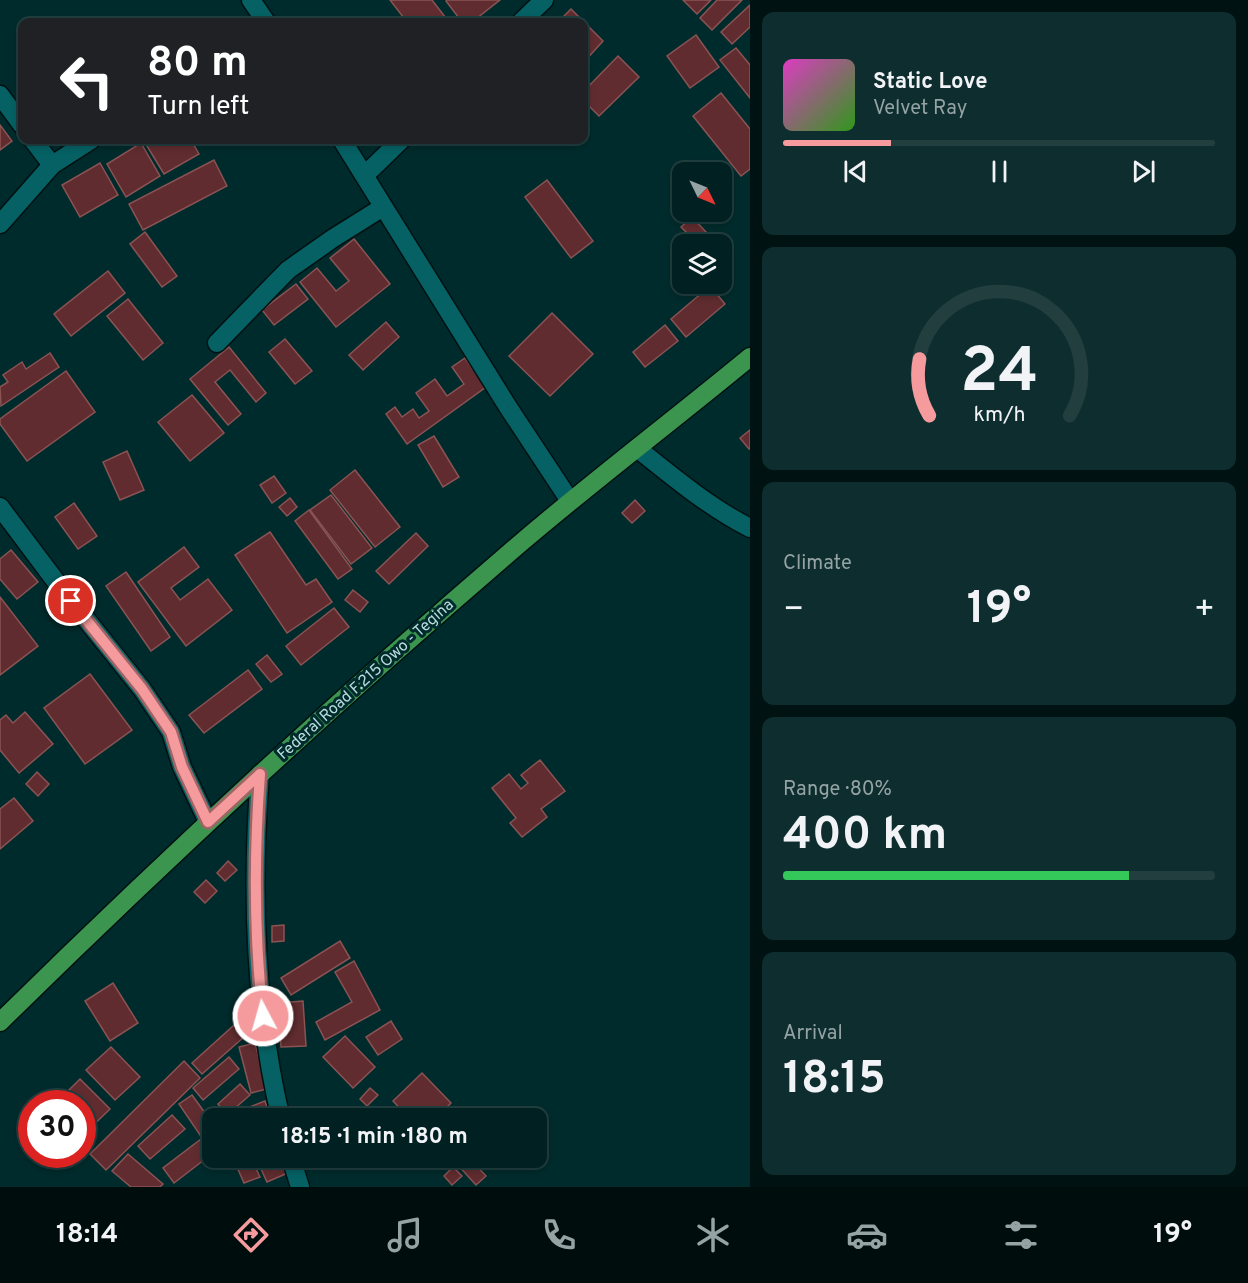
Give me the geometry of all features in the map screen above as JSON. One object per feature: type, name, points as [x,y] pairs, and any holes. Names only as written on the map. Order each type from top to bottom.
[{"type":"main road","name":"Federal Road F.215 Owo - Tegina","points":[[0,1022],[260,774],[570,501],[750,357]]},
{"type":"street","points":[[251,0],[263,18]]},
{"type":"street","points":[[524,18],[544,0]]},
{"type":"street","points":[[0,95],[18,120]]},
{"type":"street","points":[[36,144],[52,165]]},
{"type":"street","points":[[0,224],[52,165],[85,144]]},
{"type":"street","points":[[345,144],[570,501]]},
{"type":"street","points":[[365,175],[397,144]]},
{"type":"street","points":[[217,343],[288,270],[383,207]]},
{"type":"street","points":[[637,448],[694,493],[729,517],[750,528]]},
{"type":"street","points":[[0,507],[57,583],[142,689],[171,732],[182,767],[208,822]]},
{"type":"street","points":[[260,774],[255,925],[268,1054],[279,1108]]},
{"type":"street","points":[[294,1168],[300,1187]]},
{"type":"building","points":[[390,0],[432,0],[446,18],[404,18]]},
{"type":"building","points":[[500,0],[477,18],[459,18],[446,1]]},
{"type":"building","points":[[683,0],[711,0],[697,14]]},
{"type":"building","points":[[717,0],[742,0],[712,30],[700,18]]},
{"type":"building","points":[[750,5],[750,27],[732,44],[721,32]]},
{"type":"building","points":[[571,9],[580,18],[562,18]]},
{"type":"building","points":[[588,26],[603,41],[588,58]]},
{"type":"building","points":[[696,35],[719,67],[690,88],[667,56]]},
{"type":"building","points":[[736,48],[750,65],[750,98],[720,60]]},
{"type":"building","points":[[618,56],[639,77],[599,116],[588,105],[588,87]]},
{"type":"building","points":[[721,93],[750,129],[750,169],[741,176],[693,116]]},
{"type":"building","points":[[0,125],[12,141],[0,150]]},
{"type":"building","points":[[142,144],[160,176],[126,197],[107,164]]},
{"type":"building","points":[[146,144],[193,144],[199,154],[164,174]]},
{"type":"building","points":[[214,160],[227,186],[143,230],[129,204]]},
{"type":"building","points":[[100,163],[118,195],[80,217],[62,185]]},
{"type":"building","points":[[547,180],[593,241],[571,258],[525,197]]},
{"type":"building","points":[[686,222],[697,222],[706,232],[688,234],[681,227]]},
{"type":"building","points":[[145,232],[177,276],[162,287],[130,244]]},
{"type":"building","points":[[354,239],[390,284],[336,327],[300,282],[317,268],[336,291],[349,281],[330,258]]},
{"type":"building","points":[[108,271],[125,293],[71,336],[54,314]]},
{"type":"building","points":[[296,284],[308,299],[274,325],[262,310]]},
{"type":"building","points":[[701,294],[717,294],[725,304],[686,337],[671,319]]},
{"type":"building","points":[[128,299],[163,343],[143,360],[107,316]]},
{"type":"building","points":[[552,313],[593,354],[550,396],[509,356]]},
{"type":"building","points":[[386,322],[399,337],[363,370],[349,355]]},
{"type":"building","points":[[665,325],[678,341],[645,367],[633,352]]},
{"type":"building","points":[[285,339],[312,371],[295,384],[269,352]]},
{"type":"building","points":[[229,347],[266,393],[256,402],[230,370],[215,382],[241,414],[228,425],[190,379]]},
{"type":"building","points":[[50,353],[59,367],[1,406],[0,387],[8,382],[3,375],[22,362],[26,369]]},
{"type":"building","points":[[465,358],[486,387],[407,444],[386,414],[395,407],[402,417],[413,409],[419,418],[429,411],[416,393],[435,379],[447,396],[464,384],[452,367]]},
{"type":"building","points":[[66,371],[95,412],[27,461],[0,424],[0,419]]},
{"type":"building","points":[[192,395],[224,433],[190,461],[158,422]]},
{"type":"building","points":[[750,430],[750,449],[749,449],[740,438]]},
{"type":"building","points":[[434,436],[459,477],[443,487],[418,445]]},
{"type":"building","points":[[127,451],[144,490],[120,500],[103,462]]},
{"type":"building","points":[[355,470],[400,527],[375,547],[330,490]]},
{"type":"building","points":[[274,476],[286,493],[272,503],[260,485]]},
{"type":"building","points":[[331,495],[372,548],[351,564],[310,510]]},
{"type":"building","points":[[290,498],[297,507],[287,516],[279,507]]},
{"type":"building","points":[[635,500],[645,511],[632,523],[622,513]]},
{"type":"building","points":[[74,503],[97,536],[78,549],[55,517]]},
{"type":"building","points":[[309,510],[352,569],[338,579],[295,521]]},
{"type":"building","points":[[270,532],[306,585],[316,579],[332,602],[287,633],[235,555]]},
{"type":"building","points":[[416,533],[428,546],[389,584],[376,571]]},
{"type":"building","points":[[184,547],[199,567],[171,588],[180,600],[208,579],[232,610],[186,646],[138,582]]},
{"type":"building","points":[[11,550],[38,582],[17,599],[0,579],[0,559]]},
{"type":"building","points":[[126,572],[170,637],[151,651],[106,586]]},
{"type":"building","points":[[353,590],[368,602],[360,612],[345,600]]},
{"type":"building","points":[[0,597],[38,646],[0,675]]},
{"type":"building","points":[[334,608],[349,627],[301,665],[286,646]]},
{"type":"building","points":[[267,655],[282,674],[271,682],[256,664]]},
{"type":"building","points":[[248,670],[262,689],[204,733],[189,715]]},
{"type":"building","points":[[90,674],[132,730],[85,764],[44,708]]},
{"type":"building","points":[[25,712],[53,744],[19,773],[0,750],[0,720],[6,715],[13,723]]},
{"type":"building","points":[[540,760],[565,791],[541,809],[547,817],[522,837],[510,823],[516,818],[492,788],[509,774],[521,789],[528,783],[521,775]]},
{"type":"building","points":[[37,772],[49,784],[38,796],[26,784]]},
{"type":"building","points":[[14,798],[33,821],[0,849],[0,809]]},
{"type":"building","points":[[228,861],[237,870],[225,881],[217,873]]},
{"type":"building","points":[[206,880],[217,891],[205,903],[194,892]]},
{"type":"building","points":[[284,925],[284,941],[272,942],[272,926]]},
{"type":"building","points":[[340,941],[350,958],[291,995],[281,978]]},
{"type":"building","points":[[354,961],[380,1010],[325,1040],[316,1022],[352,1002],[335,972]]},
{"type":"building","points":[[113,983],[138,1023],[110,1041],[85,1001]]},
{"type":"building","points":[[303,1001],[306,1046],[281,1047],[278,1003]]},
{"type":"building","points":[[243,1017],[253,1029],[202,1074],[192,1063]]},
{"type":"building","points":[[391,1021],[402,1039],[378,1055],[366,1037]]},
{"type":"building","points":[[345,1036],[375,1067],[353,1088],[323,1057]]},
{"type":"building","points":[[255,1043],[267,1089],[251,1093],[239,1047]]},
{"type":"building","points":[[111,1047],[140,1077],[115,1100],[86,1070]]},
{"type":"building","points":[[229,1057],[239,1069],[203,1100],[193,1088]]},
{"type":"building","points":[[184,1061],[200,1078],[106,1170],[96,1160],[96,1148]]},
{"type":"building","points":[[422,1073],[451,1103],[446,1108],[400,1108],[393,1101]]},
{"type":"building","points":[[80,1079],[91,1090],[69,1090]]},
{"type":"building","points":[[240,1084],[250,1095],[235,1108],[221,1108],[218,1104]]},
{"type":"building","points":[[370,1088],[378,1095],[367,1106],[360,1099]]},
{"type":"building","points":[[96,1095],[110,1109],[96,1122]]},
{"type":"building","points":[[192,1095],[202,1109],[202,1133],[200,1135],[179,1104]]},
{"type":"building","points":[[265,1101],[267,1108],[247,1108]]},
{"type":"building","points":[[172,1115],[185,1129],[150,1159],[138,1146]]},
{"type":"building","points":[[202,1138],[202,1161],[174,1183],[163,1168]]},
{"type":"building","points":[[128,1154],[163,1184],[160,1187],[131,1187],[112,1171]]},
{"type":"building","points":[[237,1168],[256,1168],[260,1177],[244,1183]]},
{"type":"building","points":[[261,1168],[288,1168],[290,1172],[267,1182]]},
{"type":"building","points":[[454,1168],[462,1176],[452,1185],[444,1176]]},
{"type":"building","points":[[461,1168],[478,1168],[486,1176],[476,1185]]},
{"type":"route","points":[[71,601],[142,689],[171,732],[182,767],[208,822],[260,774],[255,925],[263,1016]]}]
